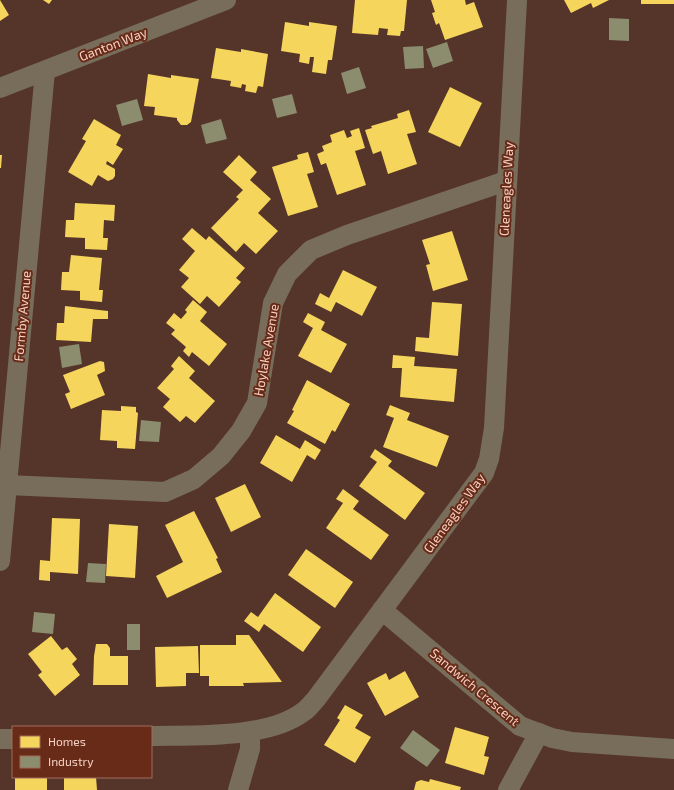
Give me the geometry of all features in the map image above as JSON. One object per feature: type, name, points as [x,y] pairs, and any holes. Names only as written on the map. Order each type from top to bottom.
[{"type":"street","name":"Ganton Way","points":[[0,88],[226,0]]},
{"type":"street","name":"Gleneagles Way","points":[[152,736],[250,732],[289,720],[304,712],[316,699],[476,485],[489,459],[493,443],[517,0]]},
{"type":"street","name":"Formby Avenue","points":[[0,560],[45,71]]},
{"type":"street","name":"Hoylake Avenue","points":[[7,485],[165,492],[194,479],[221,456],[241,431],[257,403],[273,303],[287,274],[311,250],[347,234],[506,181]]},
{"type":"street","name":"Sandwich Crescent","points":[[382,610],[520,726],[572,742],[674,749]]},
{"type":"street","points":[[238,790],[250,749],[250,732]]},
{"type":"street","points":[[508,790],[539,733]]},
{"type":"street","points":[[0,739],[12,739]]},
{"type":"building: Homes","points":[[0,0],[9,15],[0,21]]},
{"type":"building: Homes","points":[[43,0],[52,0],[49,4]]},
{"type":"building: Homes","points":[[355,0],[407,0],[404,31],[401,31],[400,36],[387,35],[388,29],[379,28],[378,35],[352,33]]},
{"type":"building: Homes","points":[[431,0],[465,0],[466,5],[474,2],[483,27],[445,40],[439,23],[436,25],[432,13],[435,12]]},
{"type":"building: Homes","points":[[564,0],[609,0],[593,8],[591,3],[571,13]]},
{"type":"building: Homes","points":[[641,0],[674,0],[674,4],[641,4]]},
{"type":"building: Homes","points":[[285,22],[309,26],[309,22],[337,26],[332,60],[328,60],[326,74],[312,72],[314,57],[310,57],[309,64],[299,62],[300,54],[281,51]]},
{"type":"building: Homes","points":[[216,48],[241,52],[241,49],[268,54],[263,87],[258,86],[256,93],[245,91],[246,85],[242,84],[241,88],[230,86],[231,81],[211,78]]},
{"type":"building: Homes","points":[[148,74],[171,78],[171,75],[199,79],[191,122],[187,125],[181,125],[177,118],[154,115],[155,107],[144,106]]},
{"type":"building: Homes","points":[[450,87],[482,103],[460,147],[428,132]]},
{"type":"building: Homes","points":[[409,110],[416,132],[407,134],[417,164],[388,174],[381,151],[373,154],[365,130],[372,128],[371,126],[398,118],[397,114]]},
{"type":"building: Homes","points":[[94,119],[121,135],[116,145],[123,149],[113,165],[107,161],[106,164],[115,169],[115,176],[113,179],[108,181],[98,175],[92,186],[68,172],[86,141],[82,139]]},
{"type":"building: Homes","points":[[359,128],[365,148],[355,151],[366,185],[337,195],[326,163],[321,165],[317,154],[324,151],[322,146],[332,142],[330,135],[344,130],[347,138],[352,136],[350,131]]},
{"type":"building: Homes","points":[[308,152],[314,172],[307,174],[318,207],[288,216],[272,167],[298,159],[297,155]]},
{"type":"building: Homes","points":[[0,155],[2,155],[1,168],[0,168]]},
{"type":"building: Homes","points":[[239,155],[257,172],[250,180],[271,199],[258,213],[278,231],[256,254],[244,243],[236,252],[211,228],[239,199],[236,197],[243,190],[223,172]]},
{"type":"building: Homes","points":[[75,203],[115,205],[114,221],[104,220],[103,238],[108,238],[107,250],[85,249],[85,238],[65,237],[66,220],[74,220]]},
{"type":"building: Homes","points":[[192,228],[206,240],[209,236],[245,268],[236,278],[241,282],[219,307],[207,296],[200,304],[181,287],[189,278],[179,270],[195,251],[182,239]]},
{"type":"building: Homes","points":[[452,231],[468,280],[433,291],[426,265],[430,264],[422,240]]},
{"type":"building: Homes","points":[[71,255],[102,258],[99,290],[103,290],[102,302],[80,300],[80,291],[61,290],[62,272],[69,272]]},
{"type":"building: Homes","points":[[343,270],[377,287],[362,316],[336,302],[331,312],[315,304],[320,293],[329,298]]},
{"type":"building: Homes","points":[[193,300],[207,312],[200,321],[227,344],[209,366],[192,352],[189,357],[183,351],[186,347],[171,334],[175,330],[166,323],[174,313],[181,319],[187,312],[185,310]]},
{"type":"building: Homes","points":[[432,302],[462,304],[458,356],[415,351],[416,337],[429,338]]},
{"type":"building: Homes","points":[[65,306],[108,311],[108,319],[93,319],[91,342],[56,340],[57,323],[64,323]]},
{"type":"building: Homes","points":[[308,313],[325,322],[321,330],[347,344],[331,373],[298,356],[313,328],[303,322]]},
{"type":"building: Homes","points":[[393,355],[415,357],[414,366],[457,369],[454,402],[400,397],[402,368],[392,368]]},
{"type":"building: Homes","points":[[179,356],[195,371],[189,378],[215,401],[195,423],[186,416],[180,422],[163,407],[170,399],[157,388],[174,369],[171,366]]},
{"type":"building: Homes","points":[[100,361],[104,362],[105,371],[97,375],[105,395],[71,409],[65,394],[70,392],[63,375]]},
{"type":"building: Homes","points":[[307,380],[350,404],[335,432],[332,430],[325,444],[287,423],[294,411],[292,410]]},
{"type":"building: Homes","points":[[390,405],[410,413],[407,420],[449,436],[437,467],[383,447],[394,418],[386,415]]},
{"type":"building: Homes","points":[[121,406],[136,407],[136,412],[138,413],[135,449],[117,448],[117,441],[100,440],[102,410],[121,411]]},
{"type":"building: Homes","points":[[276,435],[300,449],[305,440],[321,450],[315,460],[307,455],[292,482],[260,463]]},
{"type":"building: Homes","points":[[375,449],[392,461],[388,466],[425,493],[405,520],[359,486],[377,462],[370,457]]},
{"type":"building: Homes","points":[[245,484],[261,517],[231,532],[215,498]]},
{"type":"building: Homes","points":[[343,489],[359,501],[353,509],[389,535],[371,560],[326,528],[343,503],[336,499]]},
{"type":"building: Homes","points":[[194,511],[218,558],[216,559],[222,572],[167,598],[156,576],[183,562],[165,525]]},
{"type":"building: Homes","points":[[52,518],[80,519],[78,574],[50,572],[50,581],[39,580],[40,560],[50,561]]},
{"type":"building: Homes","points":[[109,524],[138,526],[135,578],[106,576]]},
{"type":"building: Homes","points":[[306,549],[353,582],[335,608],[288,575]]},
{"type":"building: Homes","points":[[275,593],[321,627],[303,652],[264,624],[259,632],[244,621],[251,612],[258,617]]},
{"type":"building: Homes","points":[[236,635],[249,635],[282,682],[243,683],[244,686],[209,686],[209,676],[200,676],[200,645],[236,645]]},
{"type":"building: Homes","points":[[51,636],[62,650],[67,647],[77,659],[72,664],[80,675],[55,696],[38,675],[42,672],[28,654]]},
{"type":"building: Homes","points":[[96,644],[107,644],[110,648],[110,656],[128,656],[128,685],[93,685]]},
{"type":"building: Homes","points":[[198,646],[199,673],[186,673],[186,686],[156,687],[155,647]]},
{"type":"building: Homes","points":[[405,671],[419,697],[385,716],[367,683],[386,673],[389,680]]},
{"type":"building: Homes","points":[[345,705],[363,715],[355,728],[371,737],[355,763],[324,745],[340,720],[337,718]]},
{"type":"building: Homes","points":[[455,727],[489,737],[484,756],[489,757],[484,775],[445,763]]},
{"type":"building: Homes","points":[[15,778],[47,778],[47,790],[15,790]]},
{"type":"building: Homes","points":[[64,778],[96,778],[97,790],[64,790]]},
{"type":"building: Homes","points":[[430,779],[461,787],[460,790],[414,790],[416,782],[421,780],[429,782]]},
{"type":"building: Industry","points":[[609,18],[629,19],[629,41],[609,40]]},
{"type":"building: Industry","points":[[447,42],[453,61],[433,68],[426,49]]},
{"type":"building: Industry","points":[[423,46],[424,68],[405,69],[403,47]]},
{"type":"building: Industry","points":[[359,67],[366,88],[347,94],[341,73]]},
{"type":"building: Industry","points":[[292,94],[297,113],[277,118],[272,99]]},
{"type":"building: Industry","points":[[137,99],[143,120],[122,126],[116,105]]},
{"type":"building: Industry","points":[[221,119],[227,139],[206,144],[201,125]]},
{"type":"building: Industry","points":[[79,344],[82,364],[62,368],[59,347]]},
{"type":"building: Industry","points":[[141,420],[161,422],[159,442],[139,441]]},
{"type":"building: Industry","points":[[88,563],[106,564],[105,583],[86,582]]},
{"type":"building: Industry","points":[[34,612],[55,614],[53,634],[32,632]]},
{"type":"building: Industry","points":[[127,624],[140,624],[140,650],[127,650]]},
{"type":"building: Industry","points":[[413,730],[440,750],[427,767],[400,748]]}]
